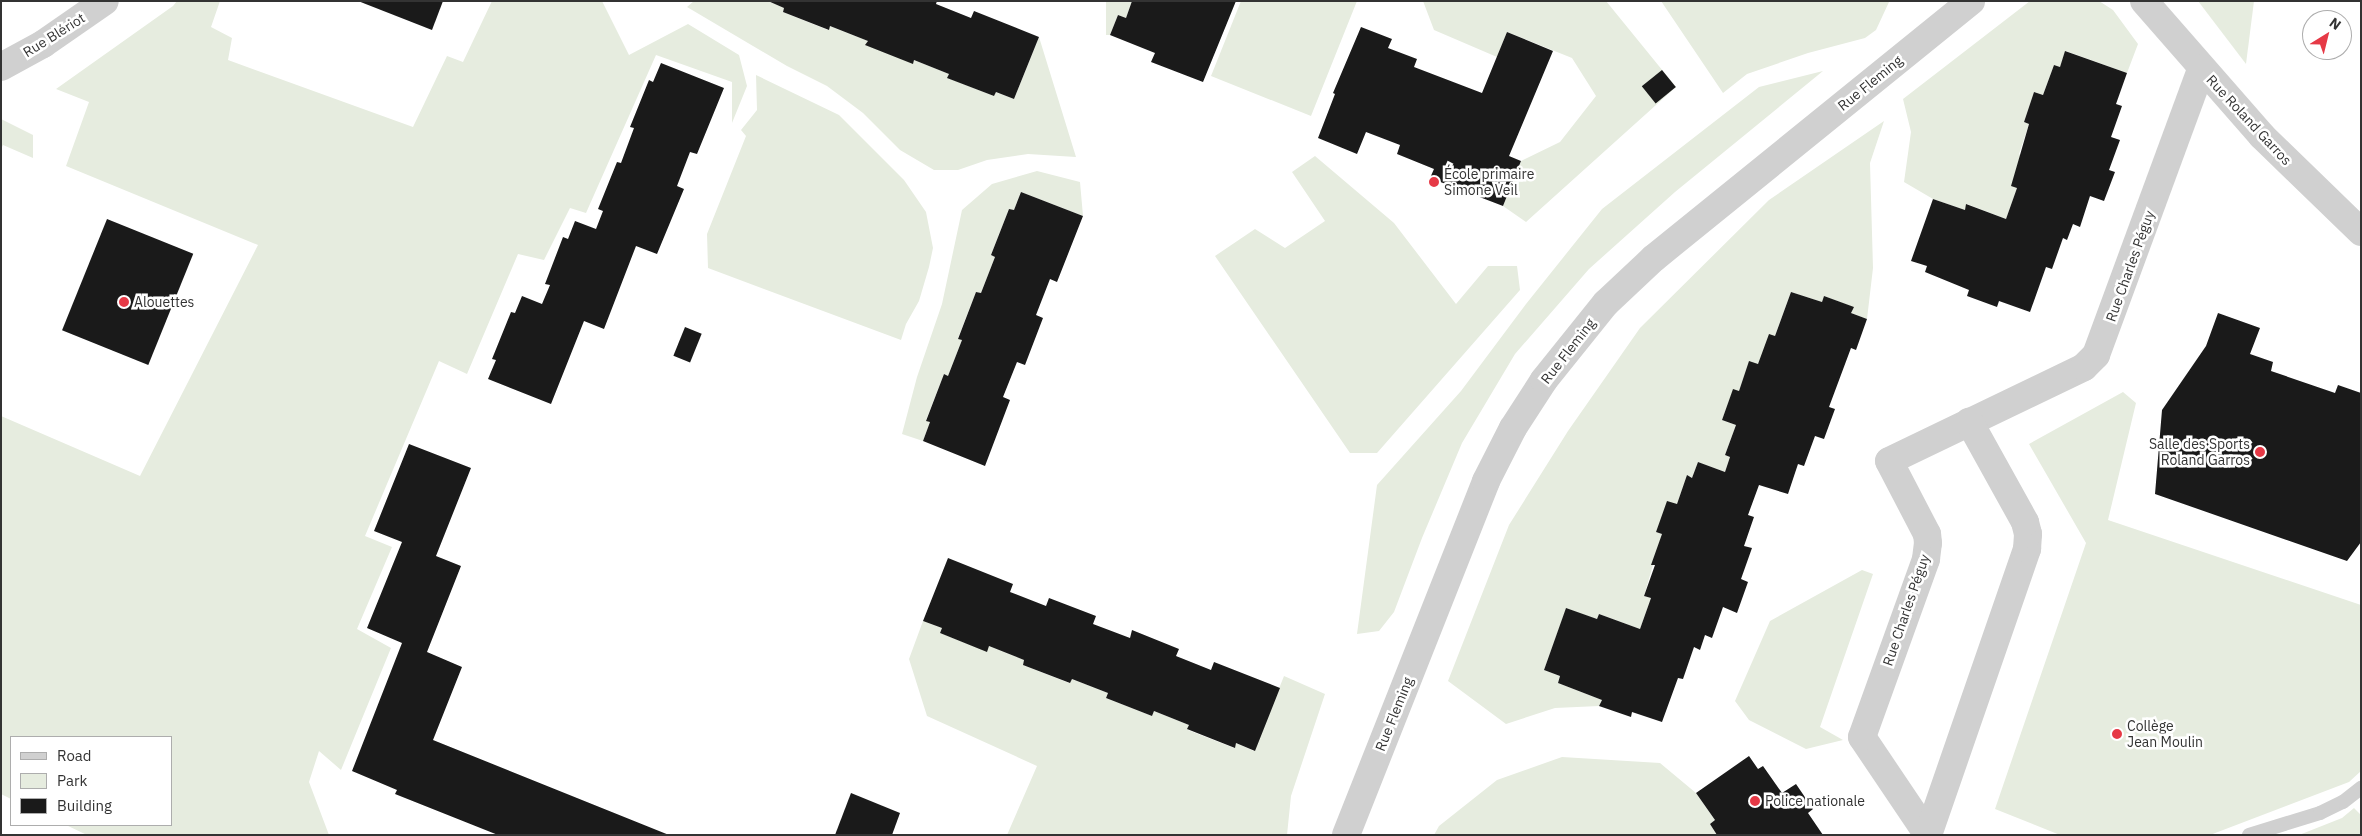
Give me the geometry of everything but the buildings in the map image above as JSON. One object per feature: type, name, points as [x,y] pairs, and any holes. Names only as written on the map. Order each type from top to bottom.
[{"type":"street","name":"Rue Blériot","points":[[1,67],[43,44],[105,1]]},
{"type":"street","name":"Rue Roland Garros","points":[[2144,1],[2201,69],[2262,136],[2361,232]]},
{"type":"street","name":"Rue Fleming","points":[[1346,835],[1486,481],[1513,428],[1544,380],[1606,303],[1654,258],[1960,5]]},
{"type":"street","name":"Rue Charles Péguy","points":[[1928,835],[1862,737],[1926,559],[1928,543],[1927,534],[1889,461],[2084,366],[2096,355],[2201,69]]},
{"type":"street","name":"Rue Charles Péguy","points":[[1928,835],[2027,549],[2028,534],[2025,522],[1969,421]]},
{"type":"lane","points":[[2249,835],[2320,813],[2342,802],[2361,788]]},
{"type":"green space","points":[[177,1],[220,1],[211,27],[232,38],[228,60],[413,127],[447,56],[463,62],[492,1],[602,1],[629,55],[688,24],[739,55],[747,86],[732,123],[732,82],[656,55],[586,213],[570,208],[544,260],[518,254],[467,374],[439,361],[365,536],[392,547],[357,629],[391,648],[341,770],[319,751],[309,782],[329,835],[87,835],[68,826],[172,826],[172,736],[10,736],[10,798],[1,794],[1,416],[140,476],[258,245],[66,166],[89,102],[56,89],[173,6]]},
{"type":"green space","points":[[694,1],[768,1],[784,8],[783,12],[828,30],[830,26],[868,41],[866,45],[913,63],[914,60],[949,74],[948,78],[994,96],[996,92],[1014,99],[1039,37],[1076,157],[1028,154],[987,160],[958,170],[934,170],[900,150],[863,113],[827,86],[787,66],[687,7]]},
{"type":"green space","points":[[1106,1],[1132,1],[1126,18],[1118,15],[1110,35],[1106,35]]},
{"type":"green space","points":[[1241,1],[1357,1],[1311,116],[1211,76]]},
{"type":"green space","points":[[1423,1],[1606,1],[1676,87],[1526,222],[1503,206],[1521,161],[1560,142],[1596,96],[1572,58],[1507,32],[1497,57],[1434,30]]},
{"type":"green space","points":[[1661,1],[1889,2],[1876,30],[1865,38],[1808,53],[1747,74],[1723,93]]},
{"type":"green space","points":[[2030,1],[2099,1],[2113,10],[2138,44],[2127,73],[2066,51],[2060,67],[2054,65],[2043,95],[2034,92],[2024,122],[2029,124],[2019,154],[2022,156],[2017,188],[2006,219],[1967,204],[1965,210],[1933,199],[1904,182],[1911,132],[1903,99]]},
{"type":"green space","points":[[2198,1],[2254,1],[2246,64]]},
{"type":"green space","points":[[1823,71],[1675,192],[1589,269],[1515,354],[1462,443],[1422,538],[1394,612],[1379,631],[1357,634],[1377,485],[1461,391],[1526,304],[1602,209],[1759,87]]},
{"type":"green space","points":[[756,75],[839,115],[904,180],[926,212],[933,248],[919,301],[906,324],[901,340],[708,268],[707,234],[746,136],[741,130],[757,110]]},
{"type":"green space","points":[[1,119],[33,135],[33,158],[3,145],[1,149]]},
{"type":"green space","points":[[1884,121],[1870,163],[1873,268],[1867,319],[1851,313],[1853,307],[1824,296],[1822,302],[1791,292],[1775,336],[1758,364],[1749,362],[1739,391],[1733,390],[1722,420],[1736,425],[1725,455],[1730,457],[1725,472],[1698,462],[1692,478],[1687,476],[1677,504],[1656,532],[1662,534],[1644,596],[1651,598],[1640,629],[1599,614],[1597,619],[1566,609],[1544,670],[1560,676],[1558,683],[1602,700],[1599,706],[1555,708],[1506,724],[1448,681],[1509,525],[1568,431],[1640,328],[1769,200]]},
{"type":"green space","points":[[1315,156],[1394,223],[1456,304],[1488,266],[1517,266],[1520,290],[1377,453],[1350,453],[1215,256],[1255,229],[1285,248],[1325,221],[1292,172]]},
{"type":"green space","points":[[1037,171],[1080,182],[1083,216],[1021,192],[1014,210],[1009,209],[991,255],[995,257],[981,293],[976,292],[958,338],[962,340],[948,376],[944,374],[926,420],[930,422],[923,441],[902,434],[917,377],[942,304],[962,210],[992,184]]},
{"type":"green space","points":[[2123,392],[2136,403],[2108,520],[2361,605],[2361,771],[2349,782],[2210,835],[2060,835],[1995,809],[2086,543],[2029,444]]},
{"type":"green space","points":[[1862,570],[1873,574],[1820,727],[1843,740],[1806,749],[1749,720],[1735,701],[1770,621]]},
{"type":"green space","points":[[923,621],[942,628],[940,633],[986,651],[989,646],[1024,660],[1023,665],[1069,683],[1072,679],[1108,693],[1106,698],[1152,716],[1154,711],[1189,725],[1188,730],[1234,748],[1236,743],[1254,751],[1284,676],[1325,694],[1291,796],[1287,835],[1007,835],[1037,766],[927,716],[909,659]]},
{"type":"green space","points":[[1562,757],[1660,763],[1696,793],[1715,820],[1710,824],[1717,835],[1434,835],[1439,826],[1497,780]]},
{"type":"green space","points":[[2354,808],[2361,815],[2361,835],[2299,835],[2342,818]]},
{"type":"place","name":"École primaire Simone Veil","points":[[1434,182]]},
{"type":"place","name":"Alouettes","points":[[124,302]]},
{"type":"place","name":"Salle des Sports Roland Garros","points":[[2260,452]]},
{"type":"place","name":"Collège Jean Moulin","points":[[2117,734]]},
{"type":"place","name":"Police nationale","points":[[1755,801]]}]
